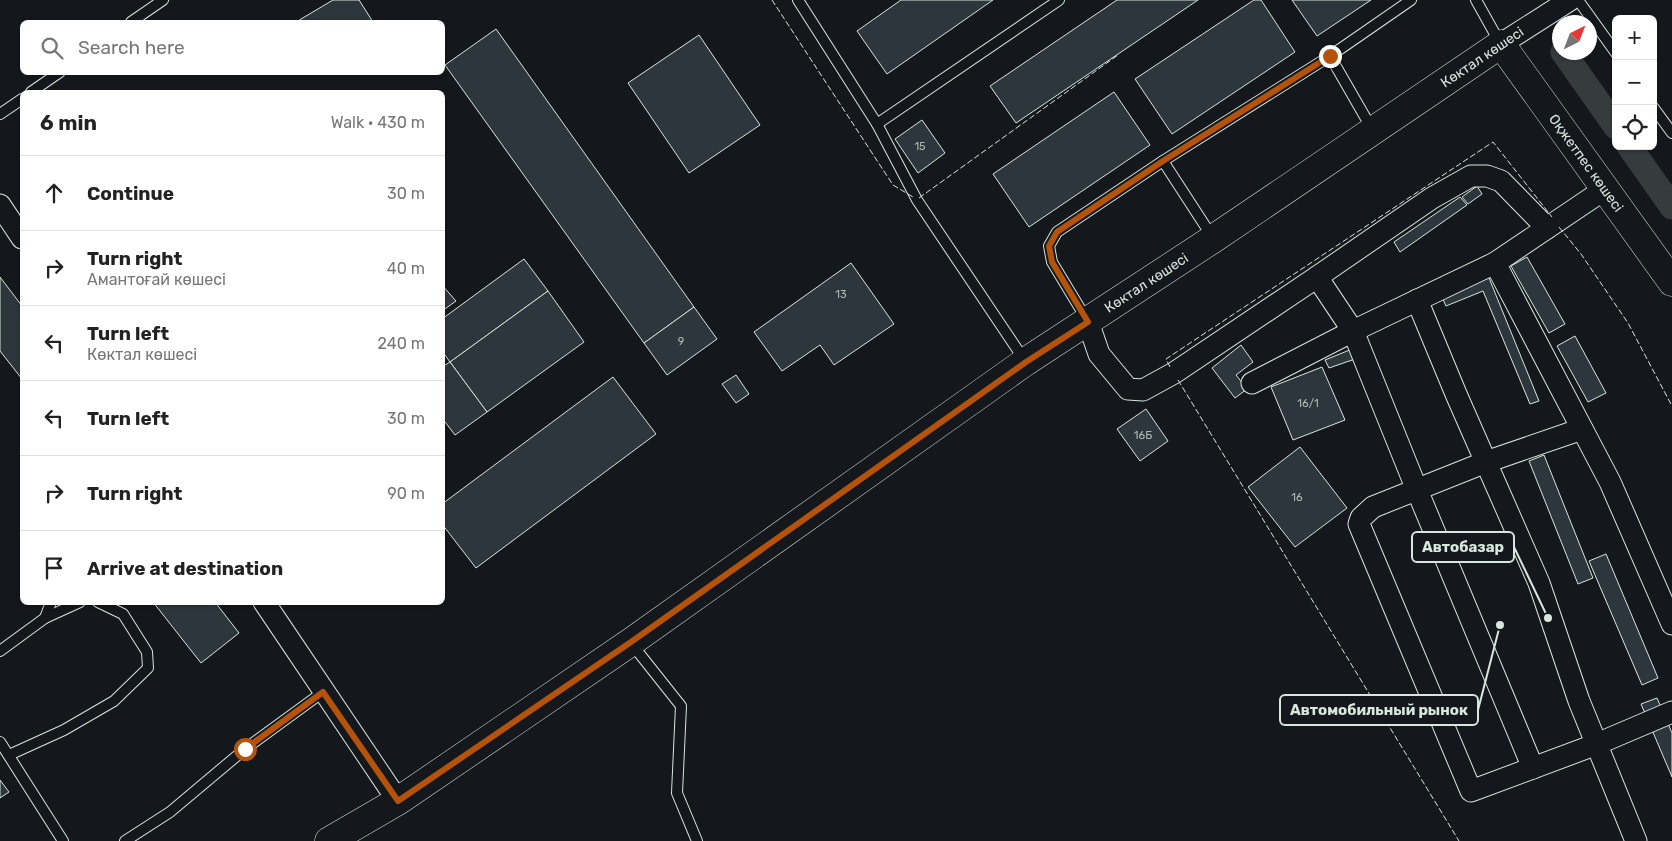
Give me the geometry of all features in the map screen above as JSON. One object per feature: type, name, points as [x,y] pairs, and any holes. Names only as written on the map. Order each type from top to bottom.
[{"type":"street","name":"Көктал көшесі","points":[[329,841],[398,801],[631,642],[1026,362],[1501,44],[1570,0]]},
{"type":"street","name":"Оқжетпес көшесі","points":[[1501,44],[1672,282]]},
{"type":"street","points":[[1088,322],[1099,354],[1128,389],[1142,390],[1174,373],[1432,198],[1471,176],[1487,176],[1501,181],[1547,228]]},
{"type":"street","points":[[1252,384],[1353,331],[1495,263],[1605,189]]},
{"type":"street","points":[[0,205],[20,235]]},
{"type":"street","points":[[1495,263],[1610,482],[1672,624]]},
{"type":"street","points":[[1317,277],[1353,331],[1533,768]]},
{"type":"street","points":[[1417,300],[1539,583],[1579,701],[1636,841]]},
{"type":"street","points":[[1582,429],[1486,462],[1373,507],[1360,518],[1359,524],[1471,792],[1597,744],[1672,712]]},
{"type":"street","points":[[266,605],[398,801]]},
{"type":"lane","points":[[134,20],[163,0]]},
{"type":"lane","points":[[798,0],[877,124],[917,200],[1026,362]]},
{"type":"lane","points":[[877,124],[1059,0]]},
{"type":"lane","points":[[1088,322],[1052,262],[1049,246],[1057,232],[1163,161],[1330,56],[1411,0]]},
{"type":"lane","points":[[1476,0],[1501,44]]},
{"type":"lane","points":[[1578,0],[1612,47]]},
{"type":"lane","points":[[1330,56],[1373,130]]},
{"type":"lane","points":[[34,90],[56,75]]},
{"type":"lane","points":[[0,114],[20,100]]},
{"type":"lane","points":[[1657,112],[1672,133]]},
{"type":"lane","points":[[1163,161],[1213,238]]},
{"type":"lane","points":[[45,618],[50,605]]},
{"type":"lane","points":[[0,651],[45,618],[73,605]]},
{"type":"lane","points":[[9,756],[64,730],[114,701],[148,668],[147,652],[123,614],[104,605]]},
{"type":"lane","points":[[631,642],[681,706],[677,794],[697,841]]},
{"type":"lane","points":[[125,841],[170,812],[245,749],[323,692]]},
{"type":"lane","points":[[0,742],[63,841]]},
{"type":"building","points":[[333,0],[359,0],[372,20],[299,20]]},
{"type":"building","points":[[901,0],[993,0],[887,74],[857,31]]},
{"type":"building","points":[[1117,0],[1198,0],[1016,123],[990,86]]},
{"type":"building","points":[[1254,0],[1261,0],[1295,52],[1172,134],[1135,79]]},
{"type":"building","points":[[1292,0],[1371,0],[1317,36]]},
{"type":"building","points":[[496,29],[694,307],[644,343],[445,65]]},
{"type":"building","points":[[699,35],[760,125],[689,173],[628,83]]},
{"type":"building","points":[[1114,92],[1150,145],[1029,227],[993,174]]},
{"type":"building","points":[[922,120],[945,153],[918,173],[895,139]]},
{"type":"building","points":[[1477,186],[1482,194],[1468,204],[1462,197]]},
{"type":"building","points":[[1460,197],[1467,205],[1400,252],[1394,242]]},
{"type":"building","points":[[1527,257],[1565,324],[1549,333],[1511,266]]},
{"type":"building","points":[[524,259],[548,291],[450,362],[445,355],[445,317]]},
{"type":"building","points":[[851,263],[894,324],[834,365],[820,345],[782,371],[754,332]]},
{"type":"building","points":[[0,277],[20,303],[20,376],[0,351]]},
{"type":"building","points":[[1489,278],[1539,401],[1530,404],[1483,291],[1446,306],[1442,297]]},
{"type":"building","points":[[445,288],[456,301],[445,309]]},
{"type":"building","points":[[548,291],[584,342],[487,412],[450,362]]},
{"type":"building","points":[[694,307],[717,339],[667,375],[644,343]]},
{"type":"building","points":[[1575,336],[1606,393],[1588,402],[1557,346]]},
{"type":"building","points":[[1241,345],[1253,362],[1236,375],[1247,389],[1235,398],[1212,368]]},
{"type":"building","points":[[1352,349],[1355,359],[1329,368],[1325,360]]},
{"type":"building","points":[[450,362],[487,412],[455,435],[445,422],[445,365]]},
{"type":"building","points":[[1322,367],[1345,420],[1293,440],[1271,387]]},
{"type":"building","points":[[736,375],[749,394],[736,403],[722,384]]},
{"type":"building","points":[[613,377],[656,434],[476,568],[445,528],[445,502]]},
{"type":"building","points":[[1146,409],[1168,441],[1140,461],[1117,429]]},
{"type":"building","points":[[1300,447],[1347,508],[1295,547],[1248,487]]},
{"type":"building","points":[[1544,455],[1593,578],[1578,584],[1529,461]]},
{"type":"building","points":[[1606,554],[1658,678],[1642,685],[1589,561]]},
{"type":"building","points":[[155,605],[217,605],[239,633],[201,663]]},
{"type":"building","points":[[1657,698],[1672,733],[1672,777],[1641,704]]},
{"type":"building","points":[[0,780],[9,792],[0,798]]},
{"type":"waterway","points":[[1569,60],[1612,121]]},
{"type":"waterway","points":[[1632,150],[1672,207]]},
{"type":"fence","points":[[772,0],[893,185],[913,197]]},
{"type":"fence","points":[[919,198],[1118,55]]},
{"type":"fence","points":[[1170,367],[1166,359],[1493,142],[1552,217]]},
{"type":"fence","points":[[1559,227],[1581,254],[1628,323],[1672,406]]},
{"type":"fence","points":[[1178,380],[1459,841]]},
{"type":"place","name":"Автобазар","points":[[1548,618]]},
{"type":"place","name":"Автомобильный рынок","points":[[1500,625]]},
{"type":"route","points":[[245,749],[323,692],[398,801],[631,642],[1026,362],[1088,322],[1052,262],[1049,246],[1057,232],[1163,161],[1330,56]]}]
